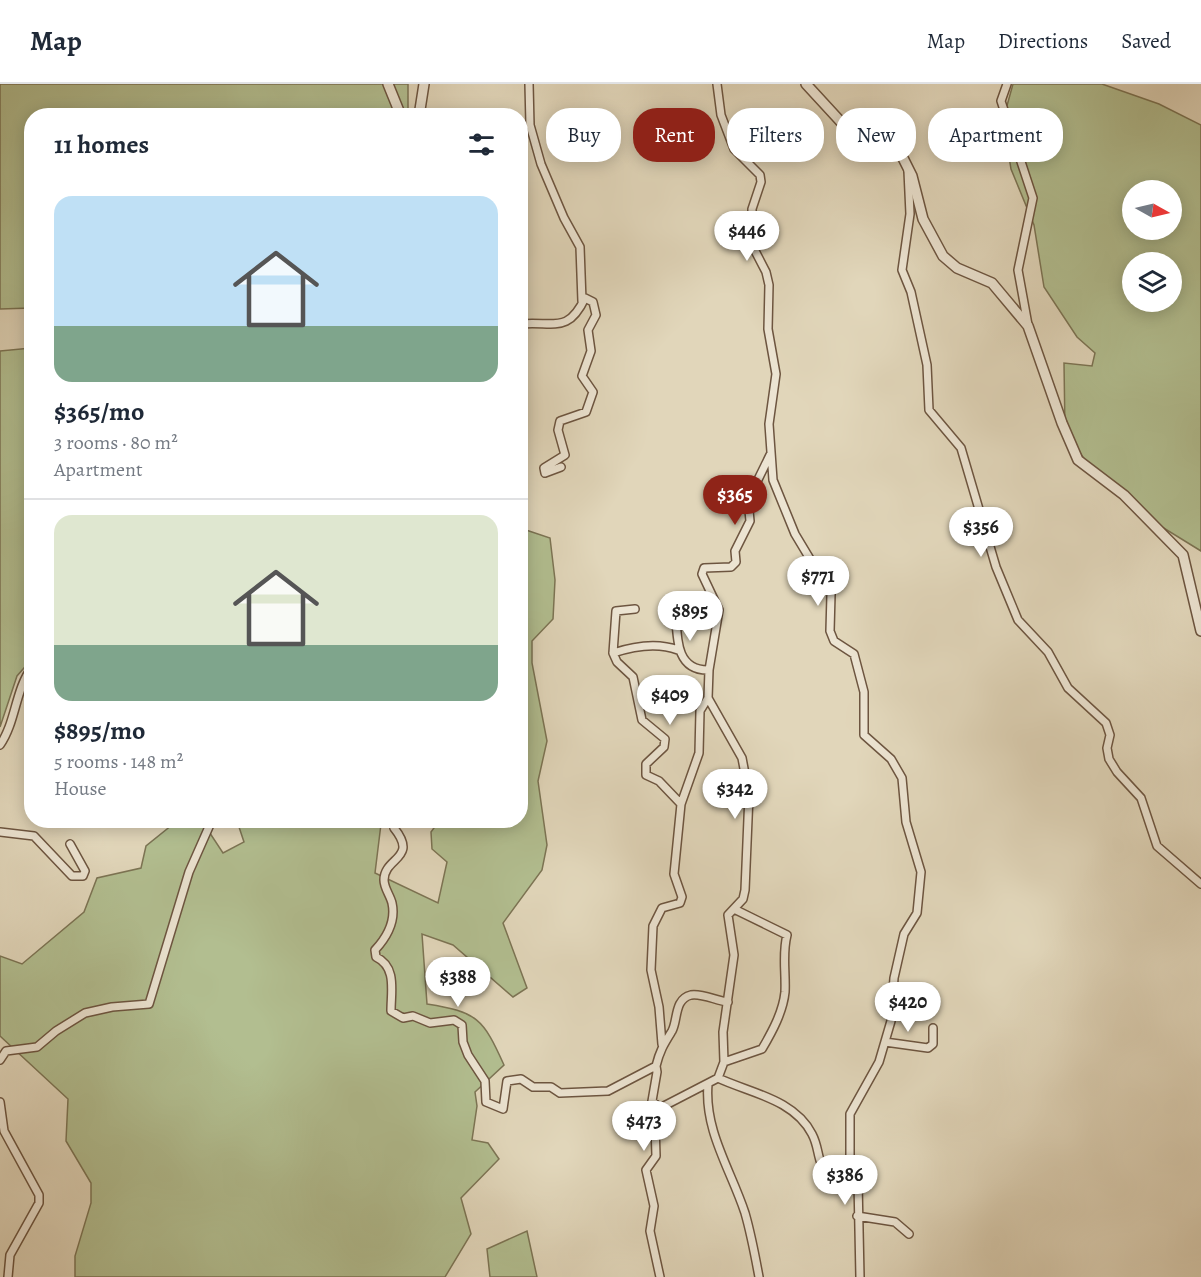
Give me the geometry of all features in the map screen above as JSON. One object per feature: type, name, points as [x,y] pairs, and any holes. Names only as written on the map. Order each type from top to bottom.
[{"type":"street","points":[[388,84],[398,108]]},
{"type":"street","points":[[420,108],[424,84]]},
{"type":"street","points":[[530,84],[530,125],[564,219],[580,247],[582,303]]},
{"type":"street","points":[[717,84],[721,115],[735,148],[760,175],[761,182],[752,208],[752,245],[766,272],[769,285],[768,329],[776,374],[769,424],[773,480],[795,534],[831,594],[830,631],[834,641],[854,654],[864,692],[864,735],[891,759],[903,778],[906,822],[921,872],[917,913],[904,934],[885,1042],[879,1062],[850,1114],[850,1159],[858,1182],[860,1277]]},
{"type":"street","points":[[806,84],[846,129],[864,142],[902,156],[908,168],[923,219],[943,256],[957,268],[992,283],[1028,326]]},
{"type":"street","points":[[1006,84],[1001,101],[1033,198],[1018,270],[1028,326],[1046,369],[1062,423],[1078,460],[1124,495],[1183,555],[1201,631]]},
{"type":"street","points":[[908,168],[910,214],[902,270],[911,292],[927,365],[929,410],[961,448],[996,567],[1018,620],[1048,652],[1068,688],[1106,723],[1110,735],[1107,748],[1110,759],[1117,772],[1141,798],[1157,846],[1201,884]]},
{"type":"street","points":[[528,324],[560,325],[571,320],[585,297],[593,302],[596,315],[588,330],[591,351],[582,376],[593,392],[586,412],[560,421],[558,430],[565,455],[544,468],[545,473],[561,467]]},
{"type":"street","points":[[660,1108],[652,1101],[656,1065],[662,1044],[659,1007],[651,970],[653,926],[662,908],[680,903],[682,897],[674,874],[681,804],[699,753],[700,711],[708,698],[709,670],[719,610],[702,574],[704,568],[731,567],[736,562],[735,551],[750,521],[747,500],[771,453]]},
{"type":"street","points":[[635,609],[616,611],[613,653],[617,662],[633,677],[642,720],[665,739],[664,747],[646,764],[646,775],[660,781],[681,804]]},
{"type":"street","points":[[676,617],[678,650],[686,663],[700,670],[709,670]]},
{"type":"street","points":[[613,653],[633,646],[668,646],[678,650]]},
{"type":"street","points":[[0,745],[10,731],[14,709],[24,686]]},
{"type":"street","points":[[660,1277],[650,1231],[654,1206],[646,1179],[646,1170],[656,1156],[655,1125],[660,1108],[718,1078],[724,1062],[723,1032],[734,955],[728,915],[743,899],[745,890],[749,795],[742,758],[708,698]]},
{"type":"street","points":[[0,1060],[6,1051],[37,1047],[56,1031],[85,1013],[112,1006],[149,1004],[189,872],[208,828]]},
{"type":"street","points":[[394,828],[402,838],[403,848],[400,857],[385,873],[384,882],[392,904],[392,920],[384,940],[375,950],[376,957],[385,961],[392,976],[391,1011],[403,1018],[413,1016],[430,1023],[454,1020],[462,1025],[463,1042],[468,1055],[485,1081],[486,1102],[503,1109],[507,1081],[520,1079],[533,1088],[551,1087],[560,1093],[608,1091],[656,1065]]},
{"type":"street","points":[[0,832],[34,836],[72,876],[83,876],[85,871],[70,843]]},
{"type":"street","points":[[724,1062],[762,1049],[777,1020],[784,993],[782,957],[786,934],[734,909]]},
{"type":"street","points":[[662,1044],[673,1030],[678,1007],[686,997],[694,994],[728,1002]]},
{"type":"street","points":[[885,1042],[928,1048],[933,1044],[933,1028]]},
{"type":"street","points":[[718,1078],[760,1094],[795,1112],[813,1136],[817,1158],[824,1171],[832,1179],[846,1176],[858,1182]]},
{"type":"street","points":[[708,1084],[707,1102],[717,1145],[745,1213],[759,1277]]},
{"type":"street","points":[[0,1102],[4,1131],[39,1195],[39,1203],[10,1255],[8,1277]]},
{"type":"street","points":[[857,1216],[895,1222],[909,1234]]},
{"type":"green space","points":[[0,84],[408,84],[408,108],[24,108],[24,308],[0,309]]},
{"type":"green space","points":[[1013,84],[1102,84],[1159,104],[1201,125],[1201,551],[1128,506],[1087,463],[1065,431],[1064,363],[1092,366],[1095,353],[1077,337],[1044,287],[1034,225],[1010,162],[1063,162],[1063,108],[1006,108]]},
{"type":"green space","points":[[24,349],[24,668],[17,676],[0,727],[0,351]]},
{"type":"green space","points":[[528,531],[550,538],[555,580],[553,619],[532,641],[532,663],[547,741],[538,781],[547,845],[542,870],[503,923],[527,988],[513,997],[453,945],[422,934],[427,1004],[457,1010],[476,1020],[484,1027],[504,1065],[475,1092],[477,1106],[472,1140],[488,1143],[499,1159],[461,1198],[471,1234],[445,1277],[75,1277],[75,1256],[91,1203],[91,1183],[66,1141],[68,1099],[0,1036],[0,956],[22,964],[84,912],[97,878],[141,868],[146,846],[168,828],[207,828],[223,853],[244,842],[239,828],[381,828],[375,873],[438,903],[447,862],[432,849],[431,832],[434,828],[528,828]]},
{"type":"green space","points":[[527,1231],[537,1277],[490,1277],[487,1249]]}]
